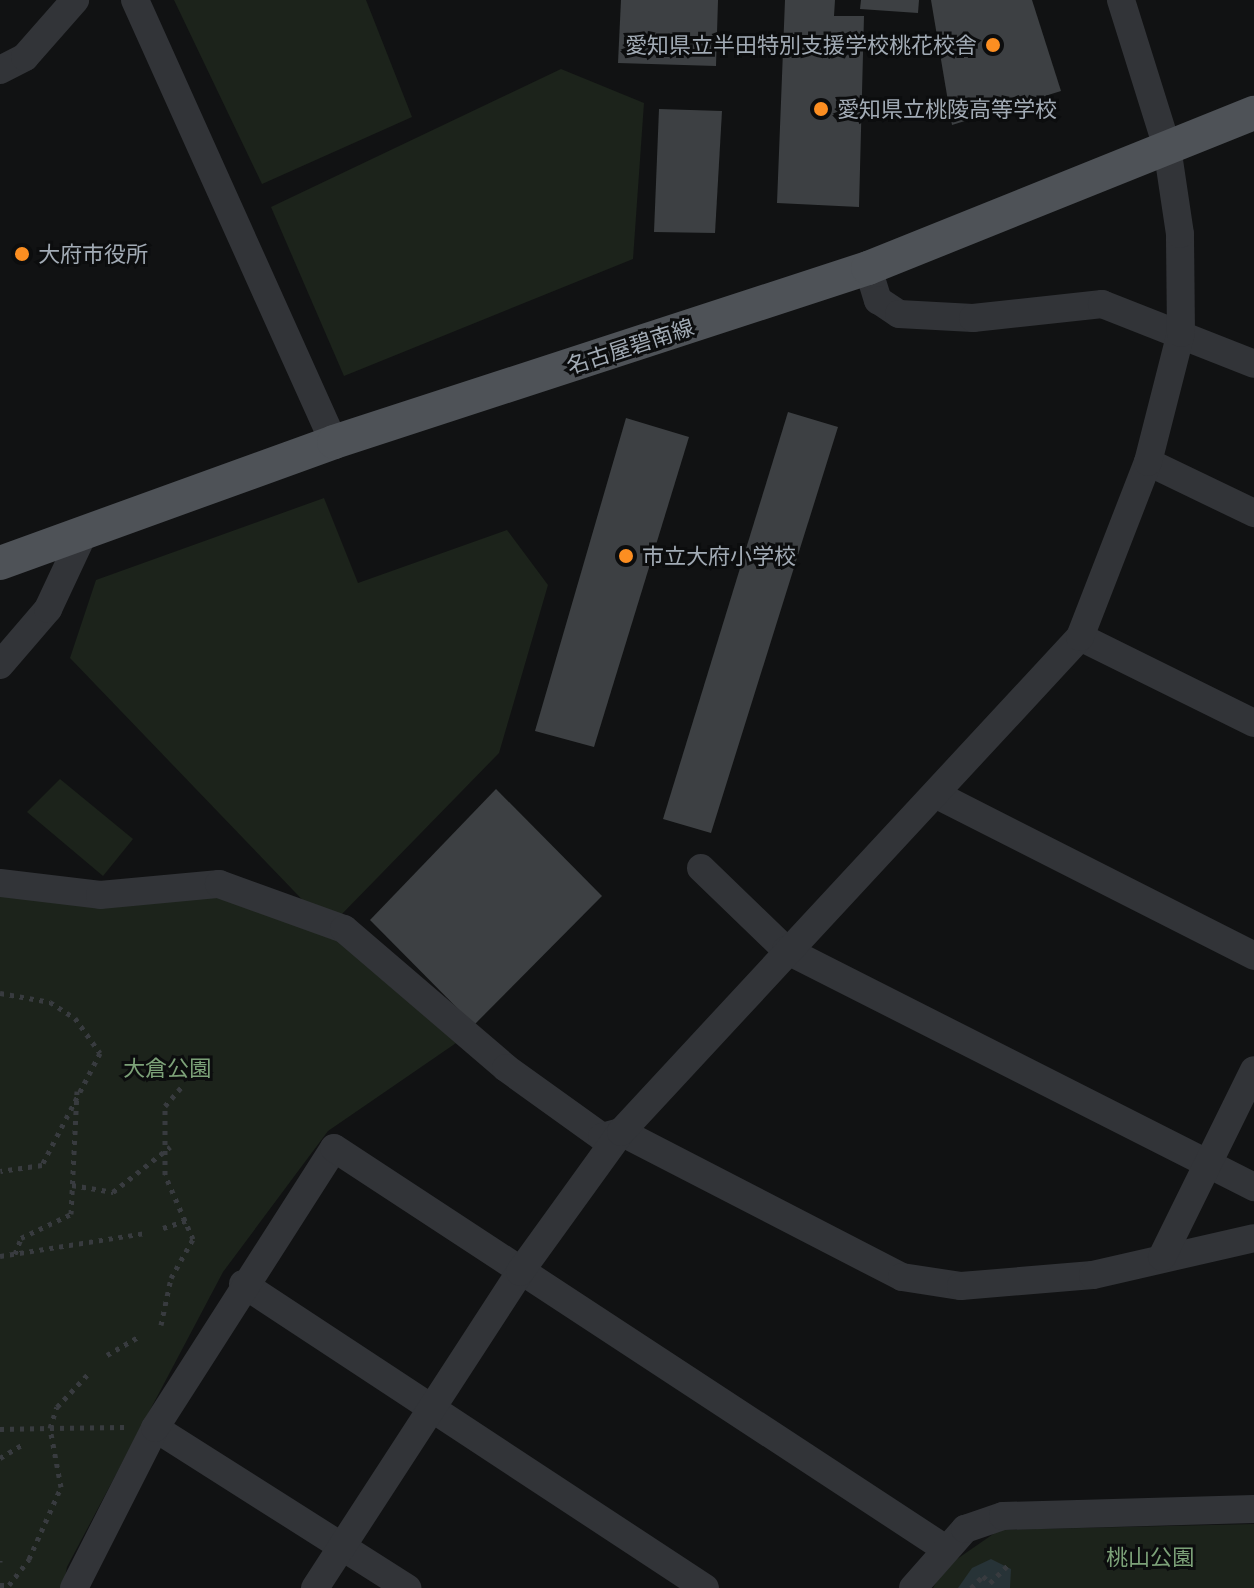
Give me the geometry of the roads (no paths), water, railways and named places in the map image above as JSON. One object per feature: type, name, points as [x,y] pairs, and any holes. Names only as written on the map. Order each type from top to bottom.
[{"type":"main road","name":"名古屋碧南線","points":[[0,563],[334,442],[868,268],[1254,113]]},
{"type":"street","points":[[0,70],[25,57],[75,0]]},
{"type":"street","points":[[135,0],[334,442]]},
{"type":"street","points":[[315,1588],[436,1409],[520,1272],[621,1132],[786,950],[937,795],[1080,637],[1148,462],[1181,333],[1180,234],[1167,147],[1121,0]]},
{"type":"street","points":[[868,268],[878,300],[899,314],[973,318],[1102,304],[1254,364]]},
{"type":"street","points":[[1148,462],[1254,513]]},
{"type":"street","points":[[0,665],[48,609],[84,532]]},
{"type":"street","points":[[1080,637],[1254,723]]},
{"type":"street","points":[[937,795],[1254,956]]},
{"type":"street","points":[[701,868],[786,950],[1254,1187]]},
{"type":"street","points":[[0,883],[100,895],[219,884],[344,929],[518,1077],[602,1137],[621,1132],[902,1277],[961,1286],[1093,1275],[1254,1238]]},
{"type":"street","points":[[1162,1257],[1254,1070]]},
{"type":"street","points":[[74,1588],[146,1427],[334,1148],[944,1548]]},
{"type":"street","points":[[243,1284],[705,1588]]},
{"type":"street","points":[[146,1427],[407,1588]]},
{"type":"street","points":[[913,1588],[944,1548],[965,1529],[1003,1516],[1254,1509]]},
{"type":"place","name":"愛知県立半田特別支援学校桃花校舎","points":[[993,45]]},
{"type":"place","name":"愛知県立桃陵高等学校","points":[[821,109]]},
{"type":"place","name":"大府市役所","points":[[22,254]]},
{"type":"place","name":"市立大府小学校","points":[[626,556]]},
{"type":"park label","name":"大倉公園","points":[[167,1068]]},
{"type":"park label","name":"桃山公園","points":[[1150,1557]]}]
